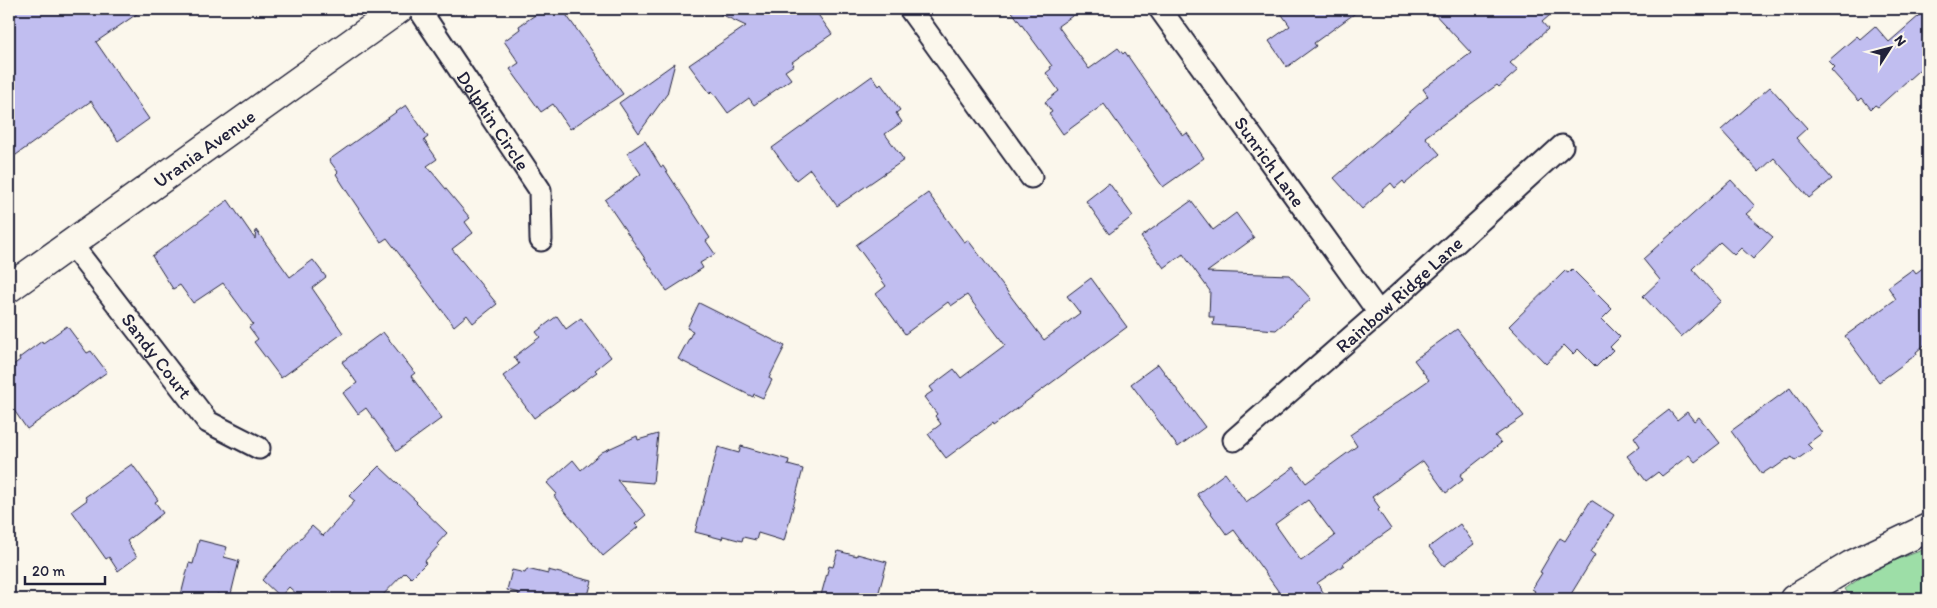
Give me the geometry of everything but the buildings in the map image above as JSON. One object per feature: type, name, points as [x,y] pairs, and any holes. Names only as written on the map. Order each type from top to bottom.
[{"type":"street","name":"Urania Avenue","points":[[9,288],[399,9]]},
{"type":"street","name":"Dolphin Circle","points":[[419,9],[540,190],[542,240]]},
{"type":"street","points":[[910,9],[1031,177]]},
{"type":"street","name":"Sunrich Lane","points":[[1160,9],[1379,313]]},
{"type":"street","name":"Rainbow Ridge Lane","points":[[1234,440],[1379,313],[1562,146]]},
{"type":"street","name":"Sandy Court","points":[[71,244],[208,422],[259,448]]},
{"type":"street","points":[[1794,599],[1850,565],[1928,528]]},
{"type":"green space","points":[[1928,548],[1928,599],[1852,599],[1845,589],[1874,568]]}]
